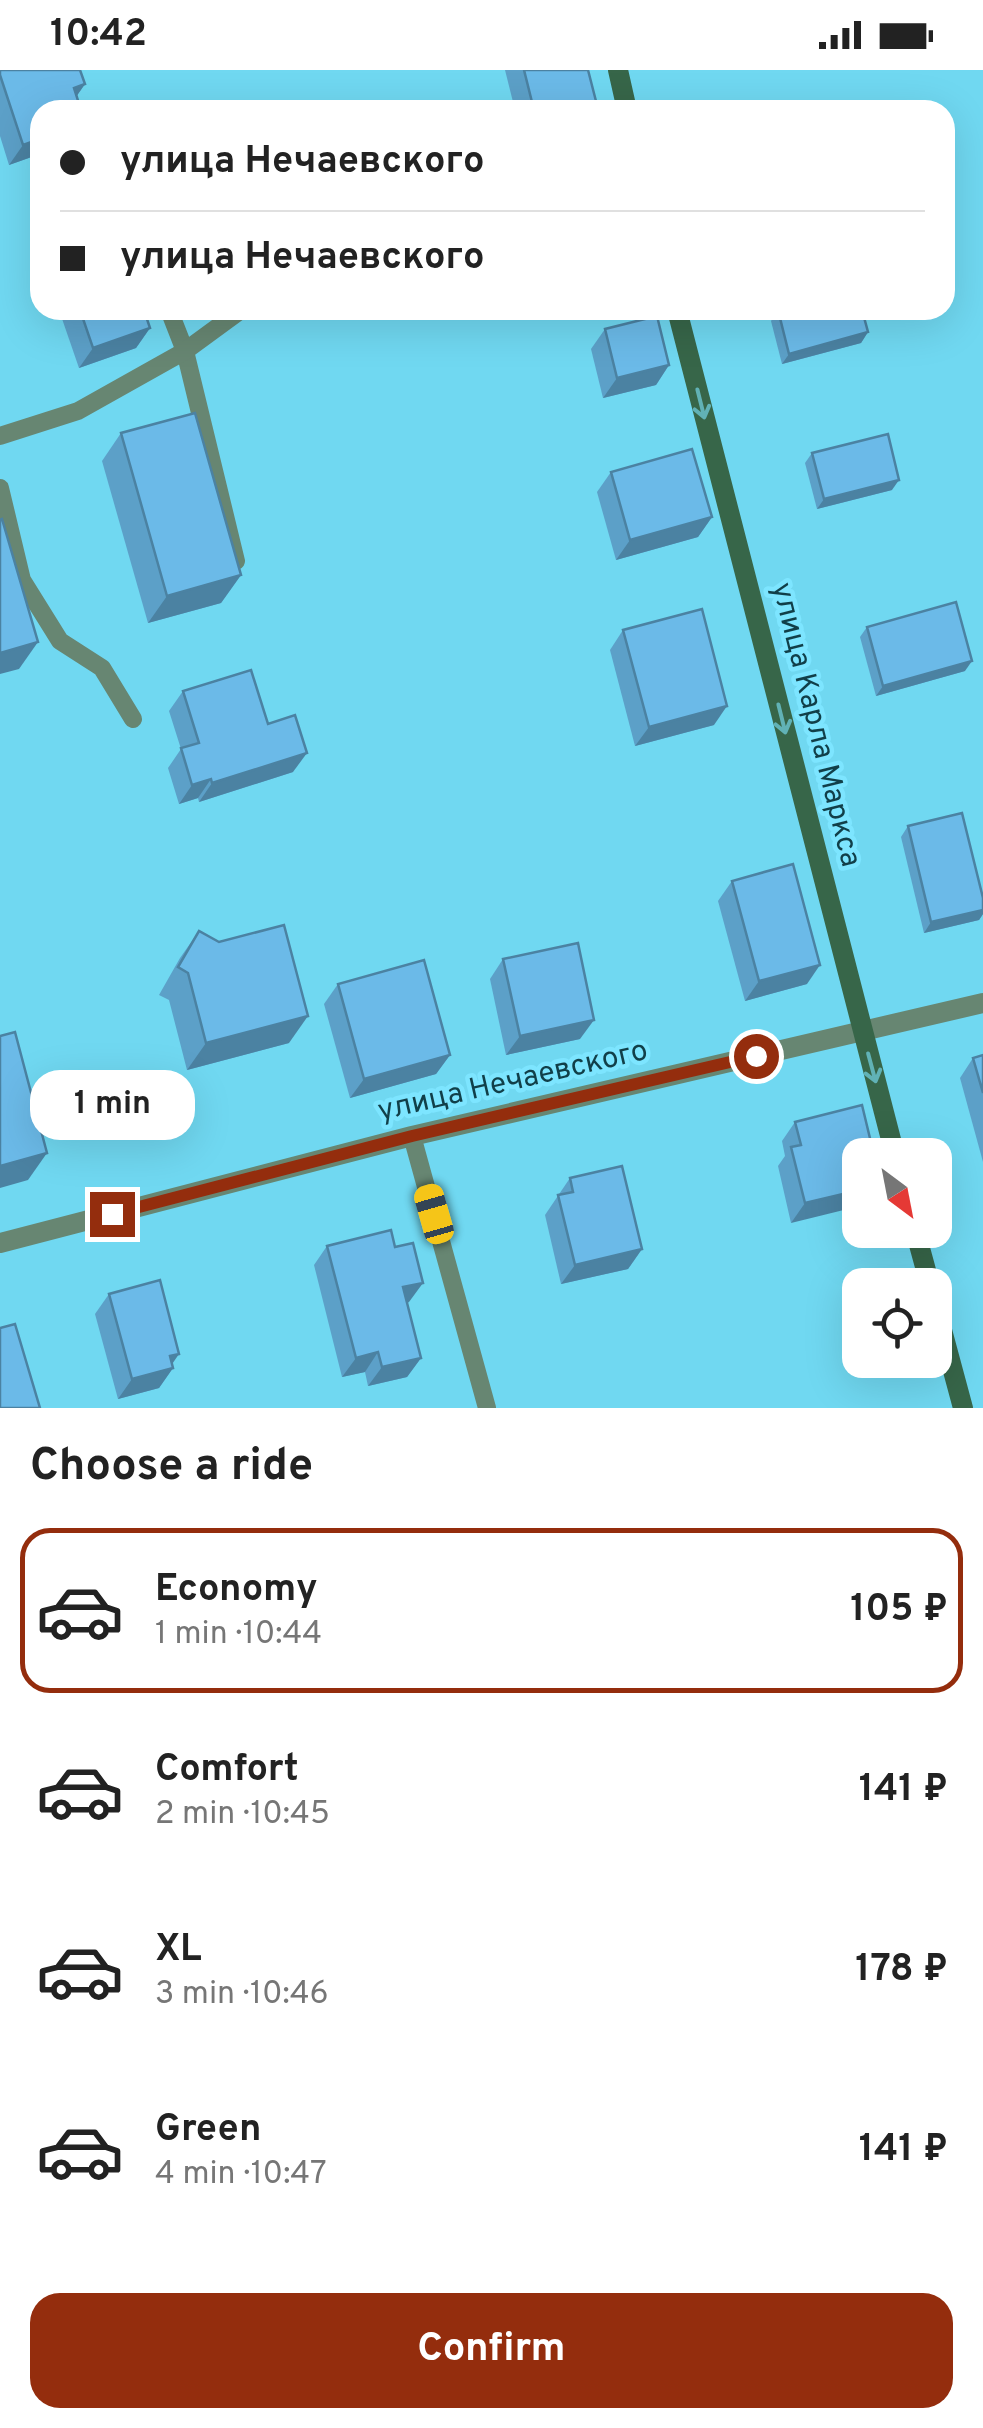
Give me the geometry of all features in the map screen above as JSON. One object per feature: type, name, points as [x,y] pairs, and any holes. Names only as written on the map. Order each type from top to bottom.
[{"type":"main road","points":[[618,70],[625,100]]},
{"type":"main road","name":"улица Карла Маркса","points":[[680,320],[890,1138]]},
{"type":"main road","points":[[952,1369],[962,1408]]},
{"type":"street","name":"улица Нечаевского","points":[[0,1242],[412,1136],[983,1003]]},
{"type":"lane","points":[[173,320],[185,351],[236,561]]},
{"type":"lane","points":[[0,436],[78,410],[185,351],[227,320]]},
{"type":"lane","points":[[0,488],[22,580],[60,641],[102,668],[133,718]]},
{"type":"lane","points":[[412,1136],[487,1408]]},
{"type":"building","points":[[0,70],[80,70],[85,84],[74,88],[78,100],[30,100],[30,143],[23,145]]},
{"type":"building","points":[[524,70],[588,70],[596,100],[532,100]]},
{"type":"building","points":[[83,320],[147,320],[150,328],[93,348]]},
{"type":"building","points":[[658,320],[669,365],[617,378],[605,329]]},
{"type":"building","points":[[780,320],[865,320],[868,332],[789,354]]},
{"type":"building","points":[[195,413],[241,575],[167,596],[121,433]]},
{"type":"building","points":[[888,434],[899,480],[824,499],[812,453]]},
{"type":"building","points":[[692,449],[712,517],[630,540],[611,472]]},
{"type":"building","points":[[0,520],[38,642],[0,653]]},
{"type":"building","points":[[956,602],[972,661],[883,686],[867,627]]},
{"type":"building","points":[[702,609],[727,706],[649,727],[623,630]]},
{"type":"building","points":[[251,670],[268,724],[295,715],[307,753],[212,783],[211,779],[192,785],[181,748],[199,743],[183,691]]},
{"type":"building","points":[[962,813],[983,910],[931,922],[908,826]]},
{"type":"building","points":[[793,864],[820,965],[759,981],[732,881]]},
{"type":"building","points":[[284,925],[308,1016],[206,1043],[188,973],[178,967],[199,931],[219,942]]},
{"type":"building","points":[[578,943],[594,1020],[520,1036],[503,959]]},
{"type":"building","points":[[424,960],[450,1055],[364,1079],[338,984]]},
{"type":"building","points":[[15,1032],[47,1153],[0,1166],[0,1036]]},
{"type":"building","points":[[983,1055],[983,1093],[973,1058]]},
{"type":"building","points":[[862,1105],[870,1138],[842,1138],[842,1194],[805,1203],[791,1147],[801,1145],[795,1122]]},
{"type":"building","points":[[622,1166],[642,1249],[575,1265],[558,1195],[573,1192],[570,1178]]},
{"type":"building","points":[[391,1230],[395,1247],[413,1243],[423,1283],[403,1287],[421,1358],[382,1367],[378,1352],[356,1358],[327,1246]]},
{"type":"building","points":[[160,1280],[179,1354],[170,1356],[173,1368],[132,1379],[109,1294]]},
{"type":"building","points":[[15,1324],[40,1408],[0,1408],[0,1328]]},
{"type":"route","points":[[112,1214],[412,1136],[756,1056]]}]
